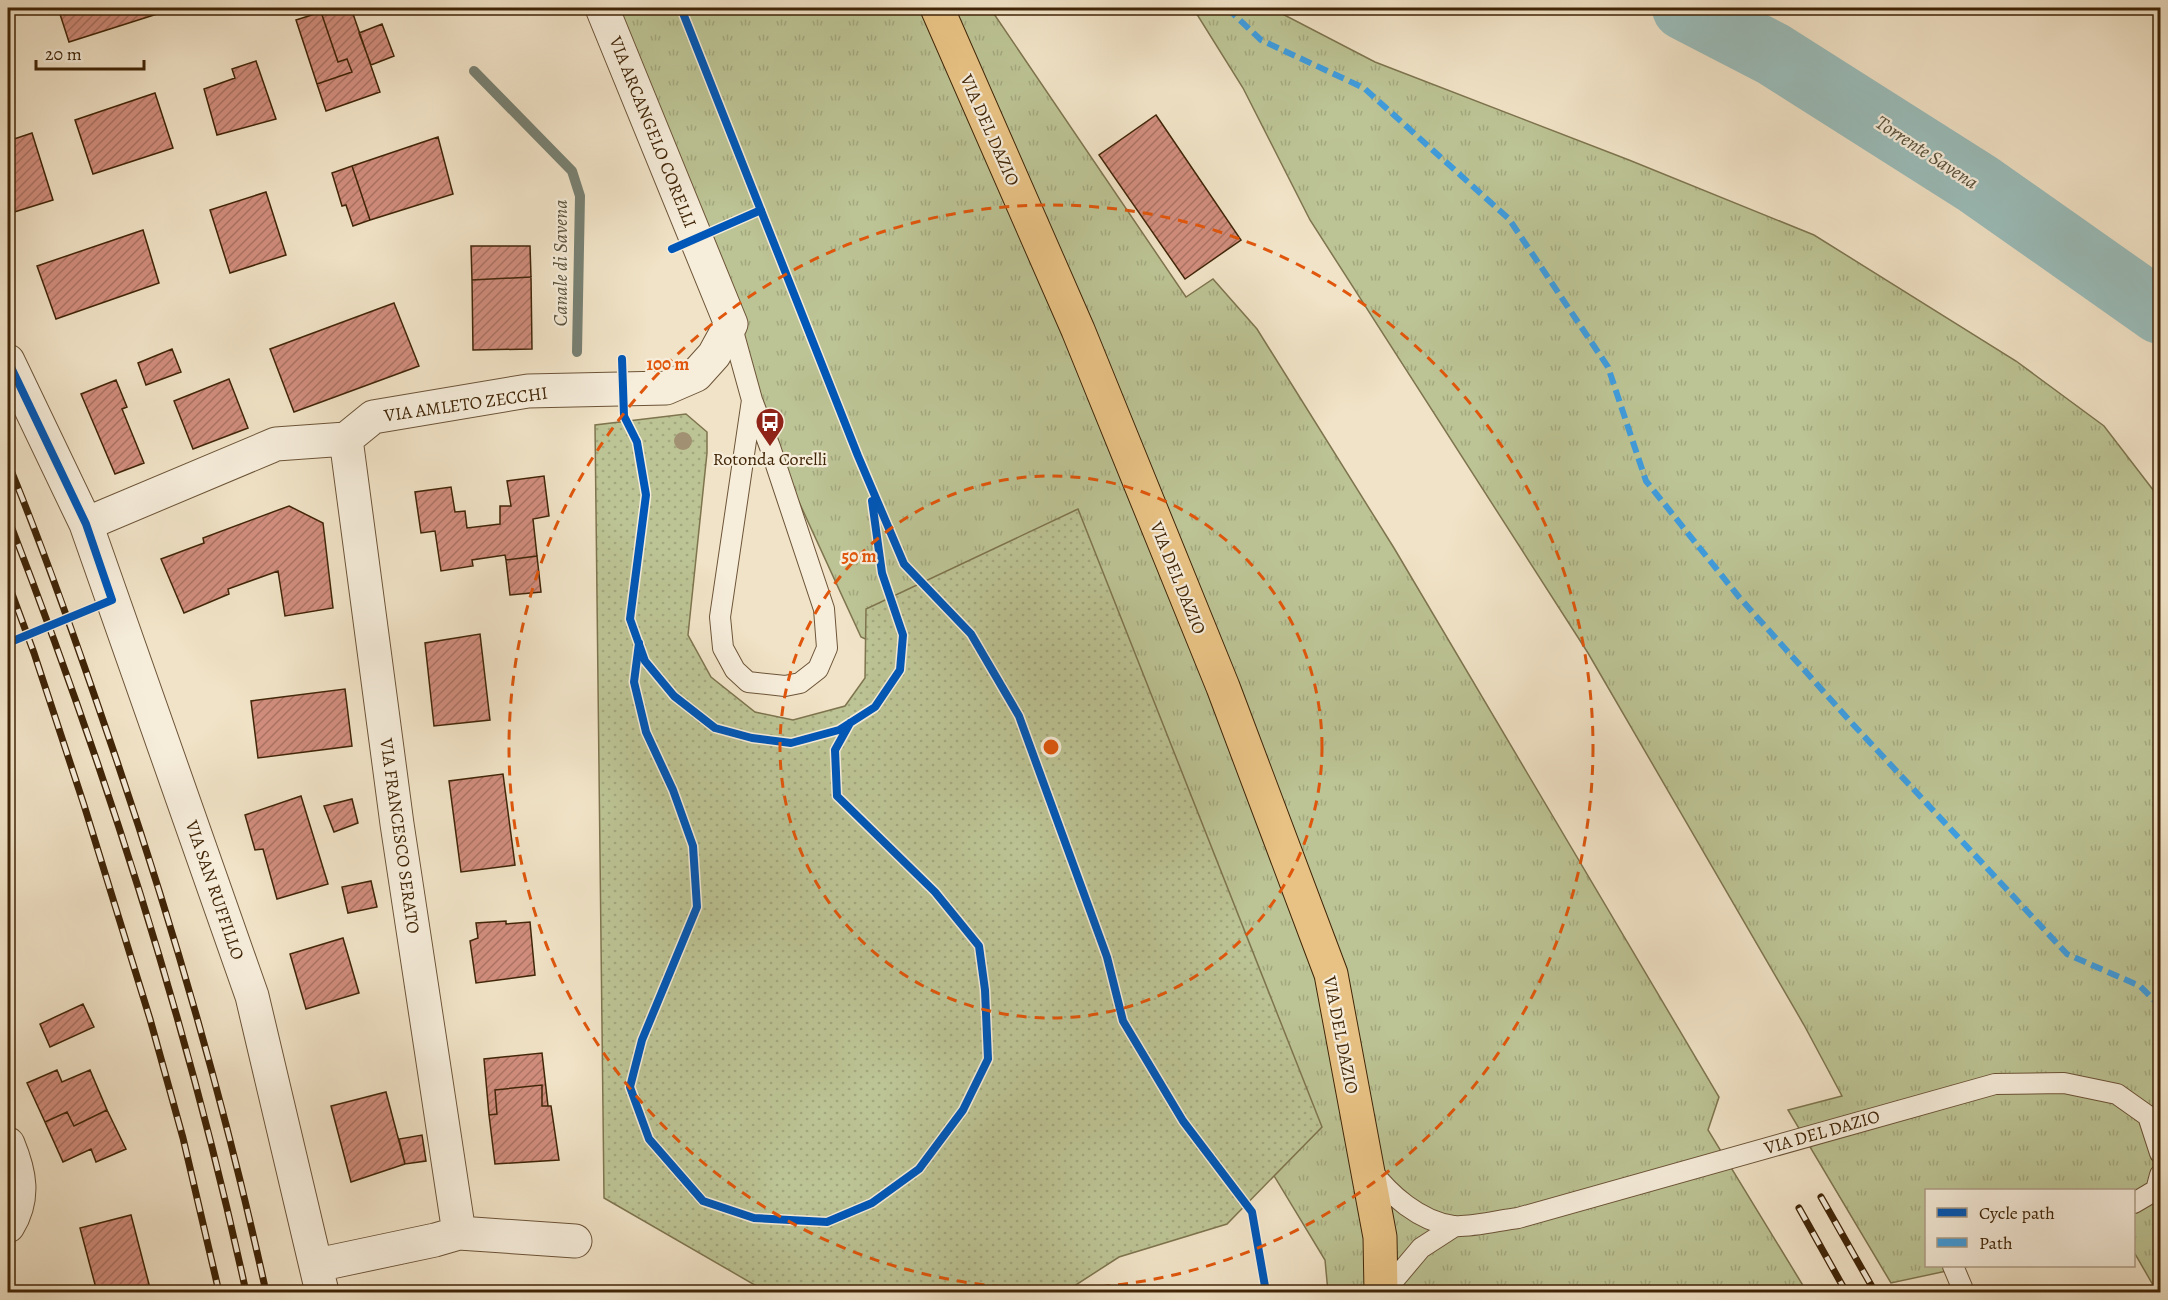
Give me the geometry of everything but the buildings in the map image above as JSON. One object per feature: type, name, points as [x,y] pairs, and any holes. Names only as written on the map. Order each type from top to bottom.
[{"type":"main road","name":"VIA DEL DAZIO","points":[[937,8],[1078,330],[1223,687],[1331,974],[1380,1237],[1383,1293]]},
{"type":"street","name":"VIA ARCANGELO CORELLI","points":[[602,8],[731,324]]},
{"type":"street","name":"VIA AMLETO ZECCHI","points":[[346,439],[373,417],[528,391],[666,388],[696,375],[714,355],[731,324]]},
{"type":"street","name":"VIA SAN RUFFILLO","points":[[8,361],[86,524],[252,996],[320,1279],[447,1236]]},
{"type":"street","points":[[86,524],[276,444],[346,439]]},
{"type":"street","name":"VIA FRANCESCO SERATO","points":[[346,439],[397,824],[447,1236]]},
{"type":"street","points":[[8,1144],[20,1182],[20,1199],[8,1226]]},
{"type":"street","points":[[447,1236],[575,1241]]},
{"type":"lane","points":[[731,324],[752,400],[824,609],[827,648],[818,669],[800,683],[785,686],[748,682],[735,670],[723,648],[720,617],[752,400]]},
{"type":"lane","name":"VIA DEL DAZIO","points":[[1367,1165],[1403,1204],[1431,1220],[1455,1226],[1518,1218],[1995,1084],[2064,1083],[2117,1094],[2148,1116],[2160,1153]]},
{"type":"lane","points":[[2135,1202],[2156,1190],[2160,1175]]},
{"type":"lane","name":"VIA DEL DAZIO","points":[[1383,1293],[1421,1248],[1455,1226]]},
{"type":"lane","points":[[1953,1267],[1964,1293]]},
{"type":"path","points":[[8,643],[112,600]]},
{"type":"green space","points":[[586,8],[990,8],[1186,297],[1213,279],[1257,329],[1394,548],[1719,1097],[1708,1130],[1807,1292],[1328,1292],[1325,1260],[1216,1080],[946,676],[861,637],[685,246]]},
{"type":"green space","points":[[1193,8],[1271,8],[1375,62],[1629,160],[1814,235],[2016,361],[2104,426],[2157,495],[2160,500],[2160,1292],[2157,1292],[2135,1254],[2135,1189],[1925,1189],[1925,1267],[1965,1267],[1891,1283],[1788,1110],[1842,1096],[1804,1025],[1588,653],[1310,220],[1243,88]]},
{"type":"green space","points":[[686,414],[707,432],[707,453],[688,635],[711,677],[755,712],[793,720],[845,706],[865,678],[866,609],[1078,509],[1322,1127],[1227,1224],[1119,1257],[1065,1292],[767,1292],[604,1198],[595,425]]},
{"type":"waterway","name":"Torrente Savena","points":[[1684,8],[1773,54],[1978,184],[2160,312]]},
{"type":"waterway","name":"Canale di Savena","points":[[474,71],[572,171],[580,196],[577,352]]},
{"type":"railway","points":[[8,463],[72,632],[154,873],[215,1081],[266,1292]]},
{"type":"railway","points":[[8,518],[79,708],[142,900],[199,1095],[246,1292]]},
{"type":"railway","points":[[8,583],[34,653],[84,805],[150,1019],[183,1138],[219,1292]]},
{"type":"railway","points":[[1821,1197],[1875,1292]]},
{"type":"railway","points":[[1799,1208],[1846,1292]]},
{"type":"marked path","points":[[1227,8],[1261,40],[1364,88],[1509,219],[1608,367],[1646,481],[1739,597],[1849,720],[2067,954],[2140,986],[2160,1006]]},
{"type":"cycle path","points":[[681,8],[858,456],[904,564],[971,634],[1019,716],[1107,957],[1123,1021],[1183,1121],[1252,1212],[1266,1292]]},
{"type":"cycle path","points":[[672,249],[761,210]]},
{"type":"cycle path","points":[[622,359],[624,416],[637,442],[646,495],[630,619],[645,661],[674,696],[715,728],[752,738],[791,743],[839,730],[875,707],[900,670],[903,635],[882,573],[872,501]]},
{"type":"cycle path","points":[[8,361],[86,524],[112,600],[8,643]]},
{"type":"cycle path","points":[[639,643],[634,682],[646,732],[673,790],[693,846],[697,907],[642,1040],[630,1087],[649,1139],[703,1201],[754,1218],[827,1222],[872,1203],[919,1169],[963,1110],[988,1059],[985,990],[979,946],[935,892],[837,796],[835,750],[850,723]]},
{"type":"place","name":"Rotonda Corelli","points":[[770,448]]}]
